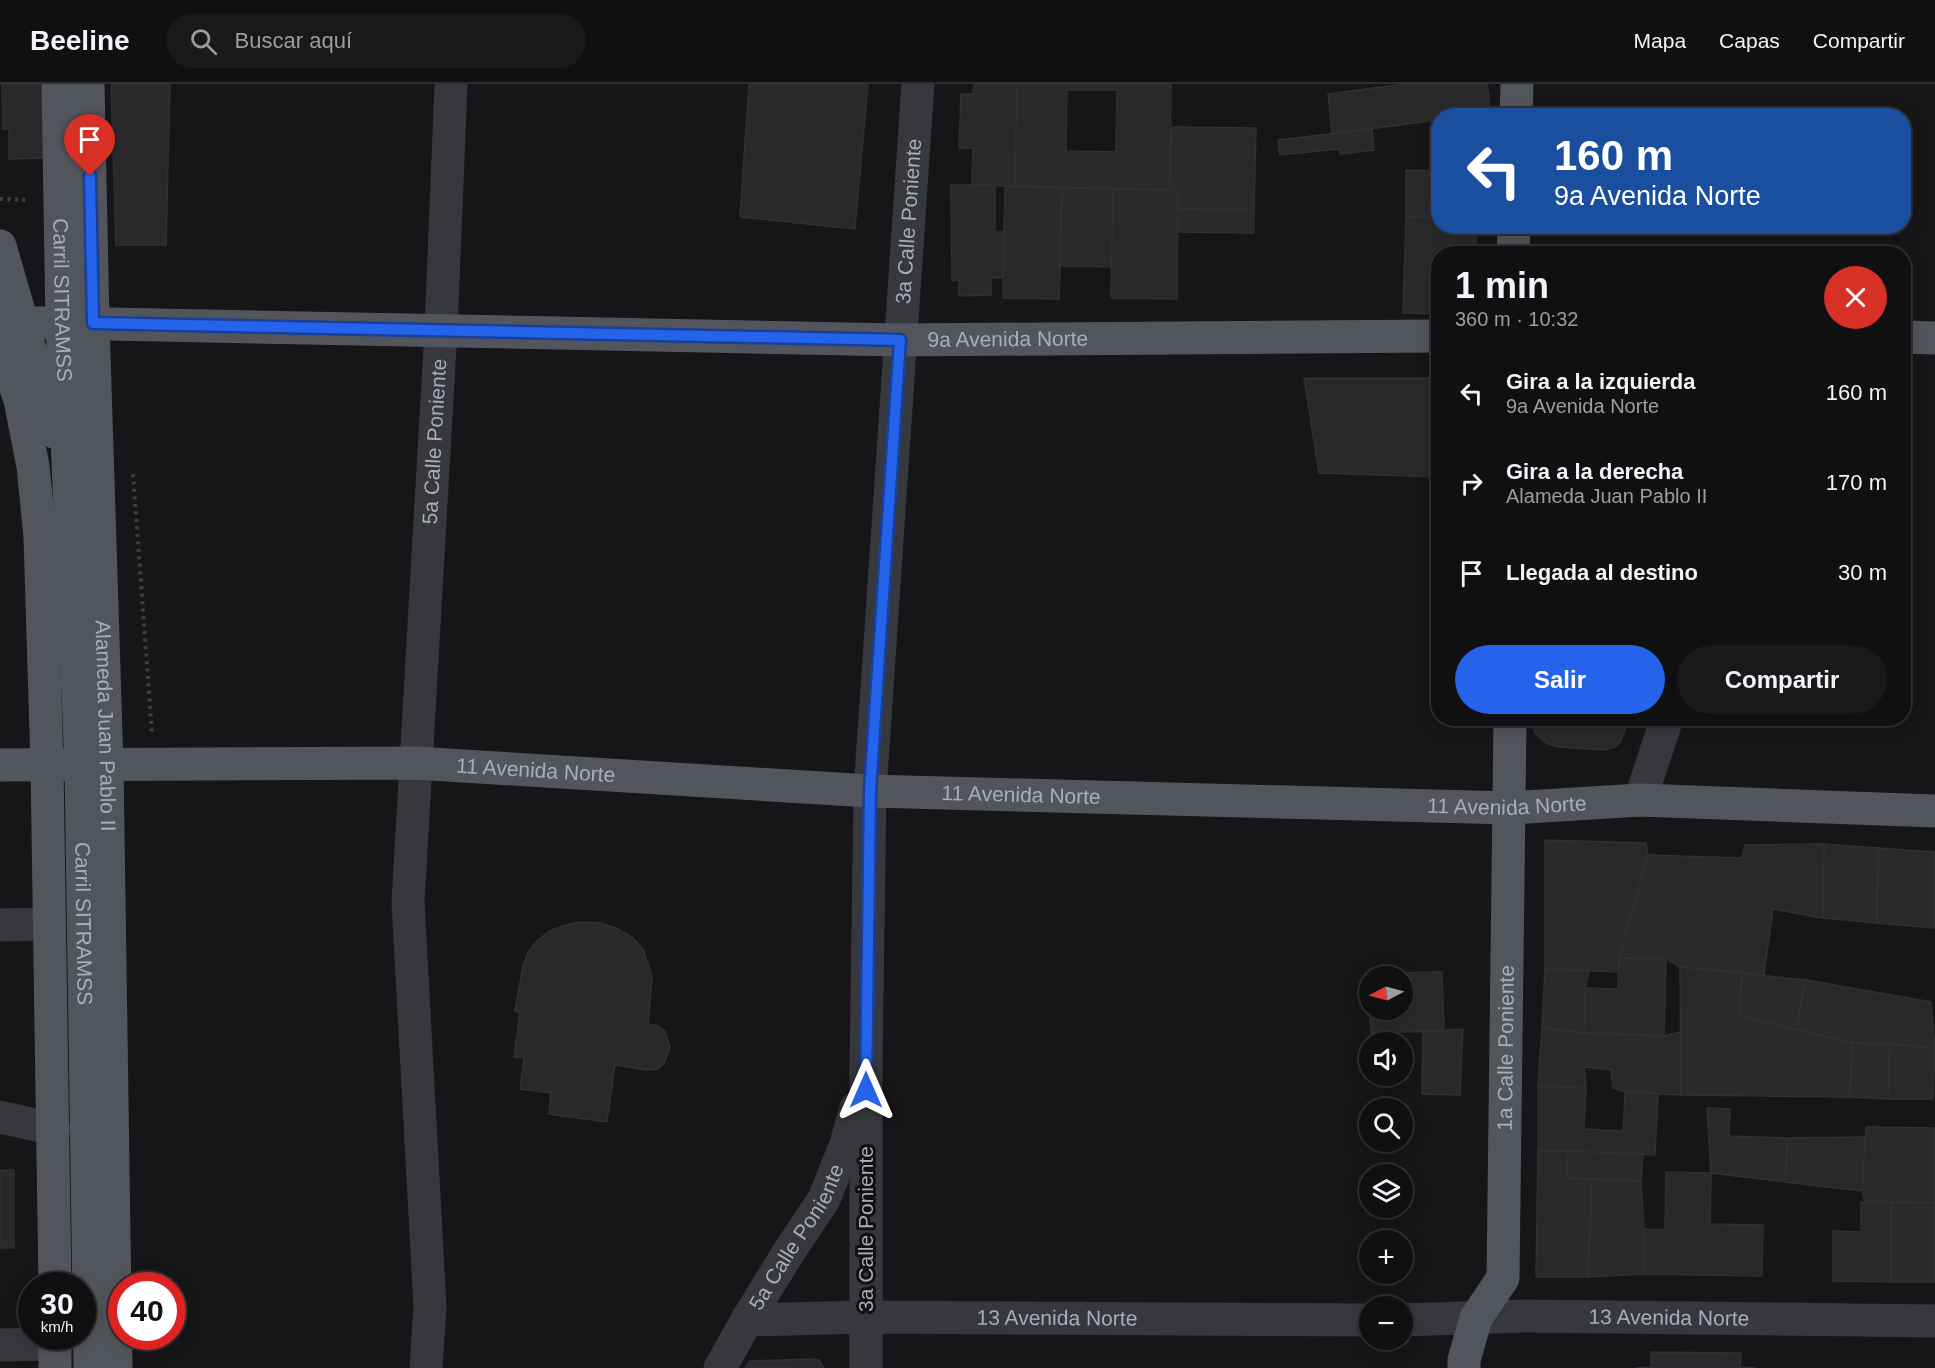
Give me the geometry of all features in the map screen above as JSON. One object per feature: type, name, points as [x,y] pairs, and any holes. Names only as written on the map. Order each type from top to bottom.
[{"type":"main road","name":"Carril SITRAMSS","points":[[58,84],[77,323],[68,480],[94,765]]},
{"type":"main road","name":"Alameda Juan Pablo II","points":[[88,84],[77,323],[94,765],[112,1366]]},
{"type":"main road","points":[[1516,108],[1517,84]]},
{"type":"main road","name":"Carril SITRAMSS","points":[[0,246],[7,330],[68,480]]},
{"type":"main road","name":"9a Avenida Norte","points":[[7,330],[77,323],[900,340],[1431,336]]},
{"type":"main road","points":[[7,330],[33,466],[40,537],[47,765],[55,1272]]},
{"type":"main road","points":[[1911,337],[1935,338]]},
{"type":"main road","name":"1a Calle Poniente","points":[[1464,1368],[1464,1360],[1476,1318],[1503,1278],[1510,726]]},
{"type":"main road","name":"11 Avenida Norte","points":[[0,765],[415,763],[870,791],[1510,808],[1640,800],[1935,811]]},
{"type":"street","name":"5a Calle Poniente","points":[[426,1368],[430,1296],[408,902],[441,330],[451,84]]},
{"type":"street","name":"3a Calle Poniente","points":[[866,1368],[866,1067],[870,791],[918,84]]},
{"type":"street","points":[[1640,800],[1664,726]]},
{"type":"street","points":[[0,925],[50,924]]},
{"type":"street","name":"5a Calle Poniente","points":[[720,1368],[790,1250],[824,1199],[846,1144],[866,1067]]},
{"type":"street","points":[[0,1117],[54,1129]]},
{"type":"street","name":"13 Avenida Norte","points":[[1413,1320],[1524,1316],[1935,1321]]},
{"type":"street","name":"13 Avenida Norte","points":[[747,1320],[866,1317],[1359,1320]]},
{"type":"street","points":[[0,1345],[18,1347]]},
{"type":"building","points":[[2,84],[43,84],[44,158],[9,159],[9,129],[3,129]]},
{"type":"building","points":[[111,84],[170,84],[166,245],[116,245]]},
{"type":"building","points":[[749,84],[868,84],[855,229],[740,217]]},
{"type":"building","points":[[974,84],[1017,84],[1015,186],[972,185],[973,148],[959,148],[961,94],[973,94]]},
{"type":"building","points":[[1017,84],[1171,84],[1170,190],[1015,186]],"holes":[[[1067,90],[1117,90],[1116,152],[1066,151]]]},
{"type":"building","points":[[1405,84],[1487,84],[1490,108],[1431,108],[1431,121],[1332,134],[1328,94]]},
{"type":"building","points":[[1171,127],[1256,128],[1254,210],[1178,209],[1178,190],[1170,190]]},
{"type":"building","points":[[1372,129],[1374,150],[1340,154],[1339,149],[1280,155],[1278,140]]},
{"type":"building","points":[[1406,170],[1431,171],[1431,217],[1406,216]]},
{"type":"building","points":[[951,185],[995,185],[995,232],[1004,232],[1003,278],[991,278],[991,295],[959,296],[959,280],[952,281]]},
{"type":"building","points":[[1005,186],[1062,188],[1059,299],[1003,298]]},
{"type":"building","points":[[1062,188],[1113,189],[1112,267],[1060,266]]},
{"type":"building","points":[[1113,189],[1178,190],[1177,299],[1111,298]]},
{"type":"building","points":[[1178,209],[1254,210],[1254,233],[1178,232]]},
{"type":"building","points":[[1406,216],[1431,217],[1431,234],[1477,234],[1476,246],[1431,246],[1431,314],[1403,313]]},
{"type":"building","points":[[1304,378],[1431,378],[1431,477],[1319,473]]},
{"type":"building","points":[[1534,726],[1626,726],[1621,741],[1615,747],[1604,750],[1559,747],[1548,744],[1535,733]]},
{"type":"building","points":[[1545,840],[1646,843],[1648,855],[1619,958],[1619,972],[1545,969]]},
{"type":"building","points":[[1824,844],[1878,848],[1877,923],[1823,918]]},
{"type":"building","points":[[1824,844],[1823,918],[1773,909],[1764,975],[1680,967],[1666,959],[1619,958],[1648,855],[1742,858],[1745,845]]},
{"type":"building","points":[[1878,848],[1935,852],[1935,928],[1877,923]]},
{"type":"building","points":[[580,922],[601,923],[618,929],[632,937],[643,949],[652,976],[648,1024],[658,1026],[665,1031],[670,1048],[664,1063],[658,1069],[647,1070],[615,1065],[607,1122],[549,1114],[551,1093],[520,1089],[524,1058],[514,1057],[520,1013],[515,1011],[523,966],[529,951],[548,932]]},
{"type":"building","points":[[1619,958],[1666,959],[1664,1036],[1584,1033],[1585,988],[1618,989]]},
{"type":"building","points":[[1680,967],[1742,973],[1739,1016],[1852,1043],[1850,1097],[1681,1095]]},
{"type":"building","points":[[1545,969],[1589,971],[1585,988],[1584,1033],[1542,1028]]},
{"type":"building","points":[[1442,972],[1444,1031],[1371,1032],[1370,1020],[1413,1020],[1413,973]]},
{"type":"building","points":[[1742,973],[1806,980],[1796,1029],[1739,1016]]},
{"type":"building","points":[[1806,980],[1931,1002],[1935,1048],[1852,1043],[1796,1029]]},
{"type":"building","points":[[1542,1028],[1584,1033],[1664,1036],[1680,1032],[1681,1095],[1625,1092],[1613,1088],[1611,1070],[1584,1067],[1586,1088],[1538,1086]]},
{"type":"building","points":[[1463,1029],[1460,1095],[1422,1094],[1423,1032]]},
{"type":"building","points":[[1852,1043],[1890,1044],[1888,1099],[1850,1097]]},
{"type":"building","points":[[1890,1044],[1935,1048],[1933,1099],[1888,1099]]},
{"type":"building","points":[[1538,1086],[1586,1088],[1584,1129],[1623,1131],[1625,1092],[1658,1093],[1655,1155],[1538,1151]]},
{"type":"building","points":[[1707,1108],[1730,1109],[1729,1136],[1787,1138],[1786,1182],[1711,1173]]},
{"type":"building","points":[[1866,1127],[1935,1128],[1935,1203],[1865,1202],[1862,1191]]},
{"type":"building","points":[[1865,1137],[1862,1191],[1786,1182],[1787,1138]]},
{"type":"building","points":[[1538,1151],[1568,1151],[1567,1178],[1592,1179],[1588,1277],[1536,1277]]},
{"type":"building","points":[[1568,1151],[1643,1154],[1641,1181],[1567,1178]]},
{"type":"building","points":[[0,1170],[14,1170],[14,1248],[0,1248]]},
{"type":"building","points":[[1666,1172],[1711,1173],[1710,1224],[1763,1225],[1762,1276],[1644,1274],[1644,1229],[1665,1230]]},
{"type":"building","points":[[1592,1179],[1641,1181],[1644,1274],[1588,1277]]},
{"type":"building","points":[[1861,1202],[1891,1202],[1891,1282],[1833,1281],[1833,1231],[1861,1232]]},
{"type":"building","points":[[1891,1202],[1935,1203],[1935,1282],[1891,1282]]},
{"type":"building","points":[[1651,1352],[1741,1353],[1740,1367],[1755,1368],[1635,1368],[1651,1367]]},
{"type":"building","points":[[819,1360],[824,1368],[745,1368],[750,1361]]},
{"type":"route","points":[[90,176],[93,323],[900,340],[870,791],[866,1090]]}]
